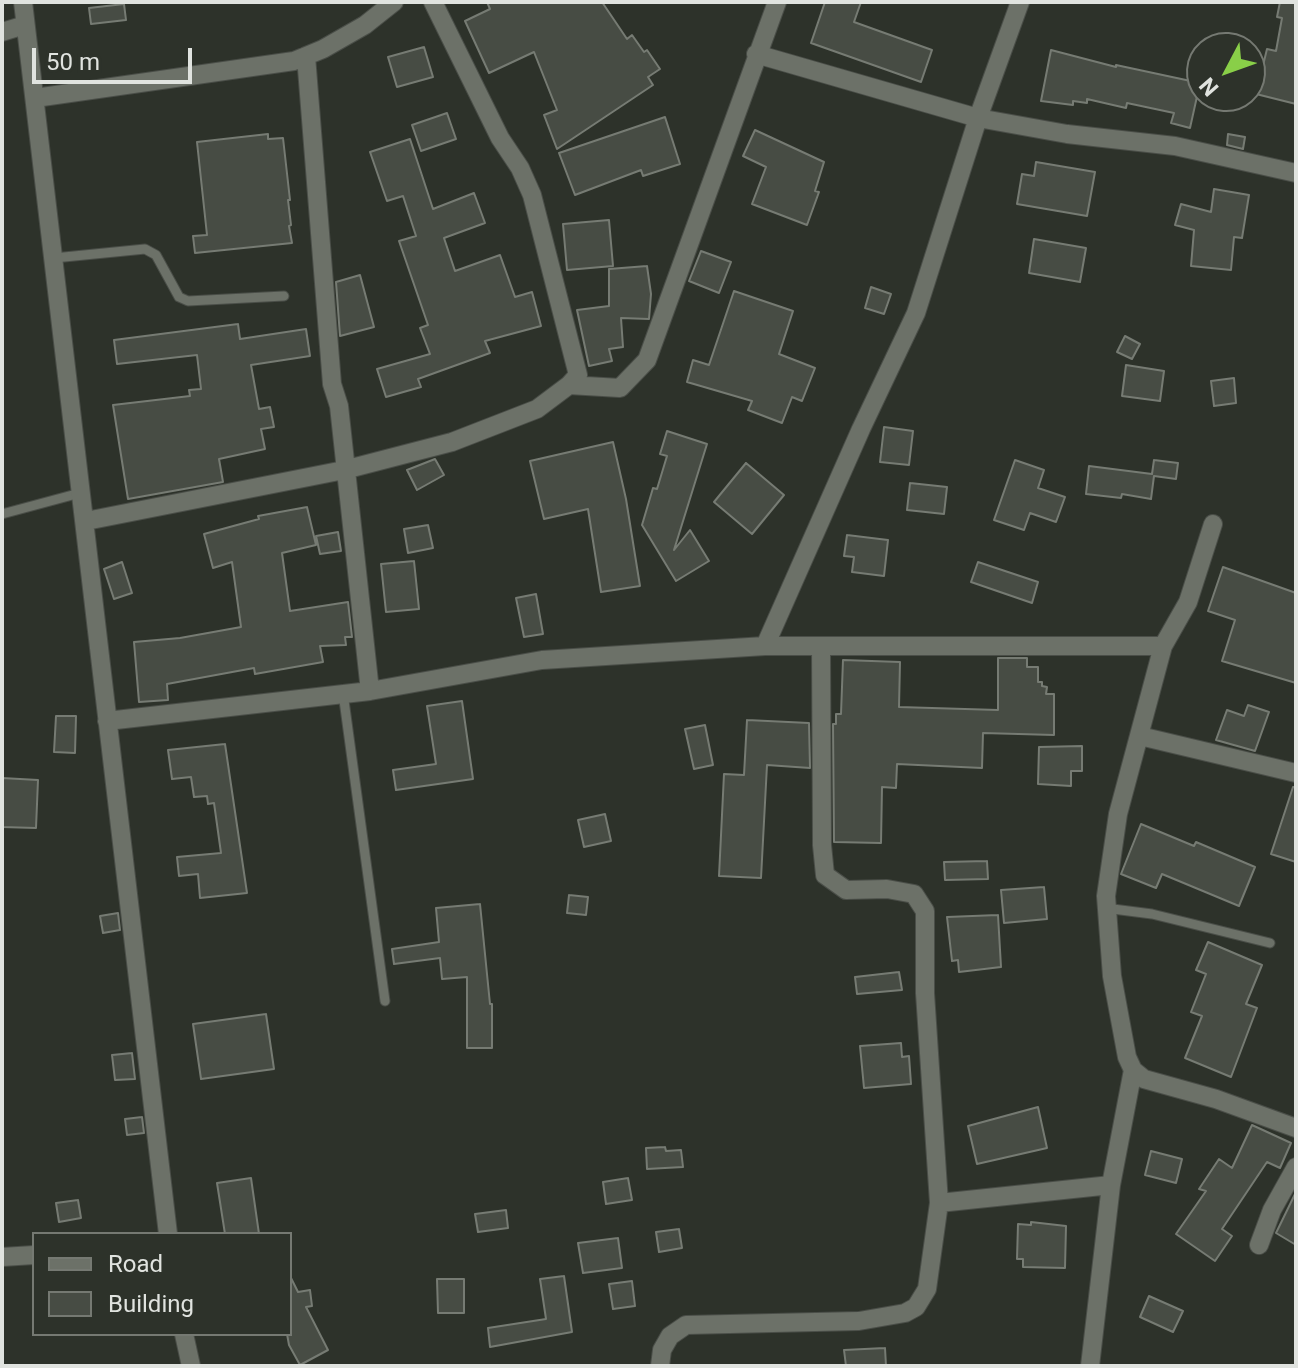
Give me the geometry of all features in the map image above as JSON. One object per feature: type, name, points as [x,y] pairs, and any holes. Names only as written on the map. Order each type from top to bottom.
[{"type":"street","points":[[23,2],[168,1232]]},
{"type":"street","points":[[35,98],[294,61],[365,25],[394,2]]},
{"type":"street","points":[[86,521],[344,470],[452,442],[537,409],[578,375],[532,195],[520,168],[500,138],[433,2]]},
{"type":"street","points":[[569,385],[620,388],[647,360],[777,2]]},
{"type":"street","points":[[765,646],[916,313],[978,118],[1020,2]]},
{"type":"street","points":[[2,32],[25,25]]},
{"type":"street","points":[[756,54],[978,118],[1067,134],[1175,146],[1296,173]]},
{"type":"street","points":[[306,56],[332,384],[339,406],[370,691]]},
{"type":"street","points":[[1213,524],[1188,602],[1163,646],[1118,814],[1105,908],[1112,976],[1127,1057],[1133,1070],[1144,1079],[1216,1099],[1296,1128]]},
{"type":"street","points":[[107,721],[370,691],[542,660],[765,646],[1163,646]]},
{"type":"street","points":[[660,1366],[662,1350],[670,1336],[686,1325],[859,1321],[905,1313],[916,1307],[927,1289],[939,1203],[925,993],[925,911],[914,894],[887,889],[846,890],[825,875],[822,845],[821,646]]},
{"type":"street","points":[[1140,736],[1296,773]]},
{"type":"street","points":[[1090,1366],[1111,1185],[1133,1070]]},
{"type":"street","points":[[1259,1245],[1272,1210],[1296,1167]]},
{"type":"street","points":[[939,1203],[1111,1185]]},
{"type":"street","points":[[2,1257],[32,1255]]},
{"type":"street","points":[[184,1336],[191,1366]]},
{"type":"lane","points":[[54,258],[145,249],[156,255],[179,297],[188,301],[284,296]]},
{"type":"lane","points":[[2,514],[80,493]]},
{"type":"lane","points":[[343,693],[385,1001]]},
{"type":"lane","points":[[1105,908],[1152,914],[1270,943]]},
{"type":"building","points":[[487,2],[602,2],[627,39],[632,35],[660,69],[648,77],[653,85],[557,149],[544,115],[557,110],[534,52],[489,73],[465,21],[490,9]]},
{"type":"building","points":[[825,2],[861,2],[854,22],[932,50],[921,82],[811,43]]},
{"type":"building","points":[[1280,2],[1296,2],[1296,104],[1266,96],[1266,53],[1267,49],[1276,51],[1282,18],[1277,17]]},
{"type":"building","points":[[124,4],[126,20],[91,24],[89,8]]},
{"type":"building","points":[[424,47],[433,77],[397,87],[388,57]]},
{"type":"building","points":[[1051,50],[1116,67],[1186,80],[1186,112],[1194,112],[1190,128],[1171,123],[1174,113],[1127,103],[1126,108],[1087,99],[1087,103],[1073,101],[1073,105],[1041,101]]},
{"type":"building","points":[[447,113],[456,139],[421,151],[412,125]]},
{"type":"building","points":[[665,117],[680,164],[643,176],[641,170],[575,195],[559,153]]},
{"type":"building","points":[[755,130],[824,162],[815,191],[819,192],[807,225],[752,204],[766,167],[743,156]]},
{"type":"building","points":[[268,134],[268,139],[283,138],[292,243],[195,253],[193,236],[207,235],[197,142]]},
{"type":"building","points":[[1228,134],[1245,137],[1243,149],[1227,145]]},
{"type":"building","points":[[410,139],[433,209],[474,193],[485,223],[444,238],[455,271],[500,255],[515,297],[532,292],[541,326],[485,341],[490,353],[418,379],[421,387],[386,397],[377,369],[430,354],[420,328],[428,325],[399,241],[416,236],[403,196],[387,201],[370,152]]},
{"type":"building","points":[[1036,162],[1095,172],[1087,216],[1017,204],[1022,174],[1034,176]]},
{"type":"building","points":[[1214,189],[1249,195],[1242,238],[1234,237],[1231,270],[1191,266],[1194,230],[1175,225],[1181,204],[1211,212]]},
{"type":"building","points":[[609,220],[613,266],[567,270],[563,224]]},
{"type":"building","points":[[1034,239],[1086,248],[1080,282],[1029,273]]},
{"type":"building","points":[[701,251],[731,262],[719,293],[689,281]]},
{"type":"building","points":[[647,266],[651,294],[649,319],[621,318],[623,347],[609,349],[612,361],[589,366],[577,310],[609,306],[609,269]]},
{"type":"building","points":[[360,275],[374,327],[340,336],[336,282]]},
{"type":"building","points":[[871,287],[891,294],[884,314],[865,308]]},
{"type":"building","points":[[734,291],[793,311],[779,354],[815,368],[802,401],[792,397],[782,423],[748,410],[752,401],[687,382],[693,360],[709,365]]},
{"type":"building","points":[[238,324],[240,339],[306,329],[310,356],[251,365],[259,409],[270,407],[274,427],[261,429],[265,449],[219,459],[223,482],[128,499],[113,405],[190,396],[189,390],[201,389],[197,355],[117,364],[114,340]]},
{"type":"building","points":[[1125,336],[1140,344],[1132,359],[1117,352]]},
{"type":"building","points":[[1126,365],[1164,371],[1160,401],[1122,396]]},
{"type":"building","points":[[1234,378],[1236,403],[1214,406],[1211,381]]},
{"type":"building","points":[[884,427],[913,431],[909,465],[880,462]]},
{"type":"building","points":[[667,431],[707,444],[674,550],[690,530],[709,561],[676,581],[642,525],[667,456],[660,454]]},
{"type":"building","points":[[613,442],[640,586],[601,592],[588,509],[544,519],[530,461]]},
{"type":"building","points":[[435,459],[444,475],[417,490],[407,470]]},
{"type":"building","points":[[1015,460],[1044,470],[1038,488],[1065,497],[1056,522],[1030,513],[1024,530],[994,520]]},
{"type":"building","points":[[1154,460],[1178,463],[1176,479],[1154,476],[1151,499],[1122,494],[1121,498],[1086,494],[1089,466],[1152,474]]},
{"type":"building","points":[[746,463],[784,495],[752,534],[714,502]]},
{"type":"building","points":[[910,483],[947,487],[944,514],[907,510]]},
{"type":"building","points":[[307,507],[316,545],[282,553],[290,611],[348,602],[352,637],[345,637],[346,645],[320,646],[323,662],[255,674],[254,668],[167,684],[168,700],[139,702],[134,642],[180,638],[241,627],[232,562],[213,568],[204,534],[259,519],[258,516]]},
{"type":"building","points":[[428,525],[433,548],[408,553],[404,529]]},
{"type":"building","points":[[338,532],[341,551],[320,554],[316,536]]},
{"type":"building","points":[[847,535],[888,540],[884,576],[852,572],[854,557],[844,556]]},
{"type":"building","points":[[414,561],[419,609],[386,612],[381,564]]},
{"type":"building","points":[[122,562],[132,593],[114,599],[104,569]]},
{"type":"building","points":[[978,562],[1038,582],[1032,603],[971,582]]},
{"type":"building","points":[[1223,567],[1296,593],[1296,683],[1222,661],[1235,620],[1208,611]]},
{"type":"building","points":[[536,594],[543,634],[524,637],[516,598]]},
{"type":"building","points":[[998,658],[1027,658],[1027,667],[1038,667],[1038,682],[1047,687],[1046,694],[1054,694],[1054,735],[983,733],[982,768],[897,764],[896,788],[882,787],[881,843],[834,842],[833,724],[836,724],[836,714],[841,714],[843,660],[900,662],[899,707],[998,710]]},
{"type":"building","points":[[462,701],[473,779],[396,790],[393,770],[436,764],[427,706]]},
{"type":"building","points":[[1248,705],[1269,712],[1255,751],[1216,740],[1227,710],[1244,716]]},
{"type":"building","points":[[56,716],[76,716],[75,753],[54,752]]},
{"type":"building","points":[[747,720],[809,723],[810,768],[767,765],[761,878],[719,876],[724,774],[744,775]]},
{"type":"building","points":[[705,725],[713,765],[694,769],[685,729]]},
{"type":"building","points":[[225,744],[247,893],[200,898],[198,874],[179,876],[177,857],[221,853],[214,803],[208,804],[207,796],[194,797],[191,777],[172,779],[168,750]]},
{"type":"building","points":[[1082,746],[1082,771],[1071,771],[1071,786],[1038,784],[1039,747]]},
{"type":"building","points":[[2,778],[38,780],[36,828],[2,827]]},
{"type":"building","points":[[1293,787],[1296,787],[1296,862],[1271,854]]},
{"type":"building","points":[[605,814],[611,841],[584,847],[578,820]]},
{"type":"building","points":[[1141,824],[1194,846],[1196,842],[1255,867],[1239,906],[1162,874],[1156,888],[1121,874]]},
{"type":"building","points":[[987,861],[988,879],[945,880],[944,862]]},
{"type":"building","points":[[1044,887],[1047,919],[1004,923],[1001,890]]},
{"type":"building","points":[[569,895],[588,897],[586,915],[567,913]]},
{"type":"building","points":[[480,904],[492,1004],[492,1048],[467,1048],[467,977],[442,979],[440,958],[394,964],[392,949],[439,942],[436,908]]},
{"type":"building","points":[[118,913],[120,930],[103,933],[100,916]]},
{"type":"building","points":[[998,915],[1001,967],[959,972],[958,960],[952,961],[947,917]]},
{"type":"building","points":[[1208,942],[1262,965],[1246,1004],[1257,1008],[1231,1077],[1185,1058],[1202,1016],[1191,1012],[1206,974],[1196,970]]},
{"type":"building","points":[[899,972],[902,990],[857,994],[855,977]]},
{"type":"building","points":[[266,1014],[274,1069],[201,1079],[193,1024]]},
{"type":"building","points":[[901,1043],[902,1057],[909,1056],[911,1084],[864,1088],[860,1046]]},
{"type":"building","points":[[132,1053],[135,1079],[115,1080],[112,1055]]},
{"type":"building","points":[[1038,1107],[1047,1148],[977,1164],[968,1126]]},
{"type":"building","points":[[142,1117],[144,1133],[127,1135],[125,1119]]},
{"type":"building","points":[[1252,1125],[1291,1143],[1280,1168],[1267,1162],[1222,1229],[1232,1236],[1215,1261],[1176,1234],[1206,1191],[1199,1189],[1219,1159],[1232,1168]]},
{"type":"building","points":[[665,1147],[666,1151],[681,1150],[683,1167],[647,1169],[646,1148]]},
{"type":"building","points":[[1151,1151],[1182,1159],[1176,1183],[1145,1175]]},
{"type":"building","points":[[251,1178],[259,1232],[225,1232],[217,1183]]},
{"type":"building","points":[[628,1178],[632,1200],[606,1204],[603,1182]]},
{"type":"building","points":[[1296,1192],[1296,1245],[1276,1233]]},
{"type":"building","points":[[78,1200],[81,1218],[59,1222],[56,1203]]},
{"type":"building","points":[[506,1210],[508,1228],[478,1232],[475,1214]]},
{"type":"building","points":[[1031,1222],[1066,1226],[1065,1268],[1023,1267],[1023,1259],[1017,1259],[1018,1224],[1031,1225]]},
{"type":"building","points":[[679,1229],[682,1248],[659,1252],[656,1232]]},
{"type":"building","points":[[618,1238],[622,1268],[583,1273],[578,1243]]},
{"type":"building","points":[[564,1276],[572,1332],[490,1347],[488,1328],[546,1319],[540,1279]]},
{"type":"building","points":[[437,1279],[464,1279],[464,1313],[438,1313]]},
{"type":"building","points":[[292,1280],[298,1292],[310,1290],[312,1306],[306,1307],[328,1350],[300,1365],[287,1336],[292,1336]]},
{"type":"building","points":[[632,1281],[635,1306],[613,1309],[609,1284]]},
{"type":"building","points":[[1149,1296],[1183,1311],[1173,1332],[1140,1317]]},
{"type":"building","points":[[885,1348],[886,1366],[846,1366],[844,1350]]}]
